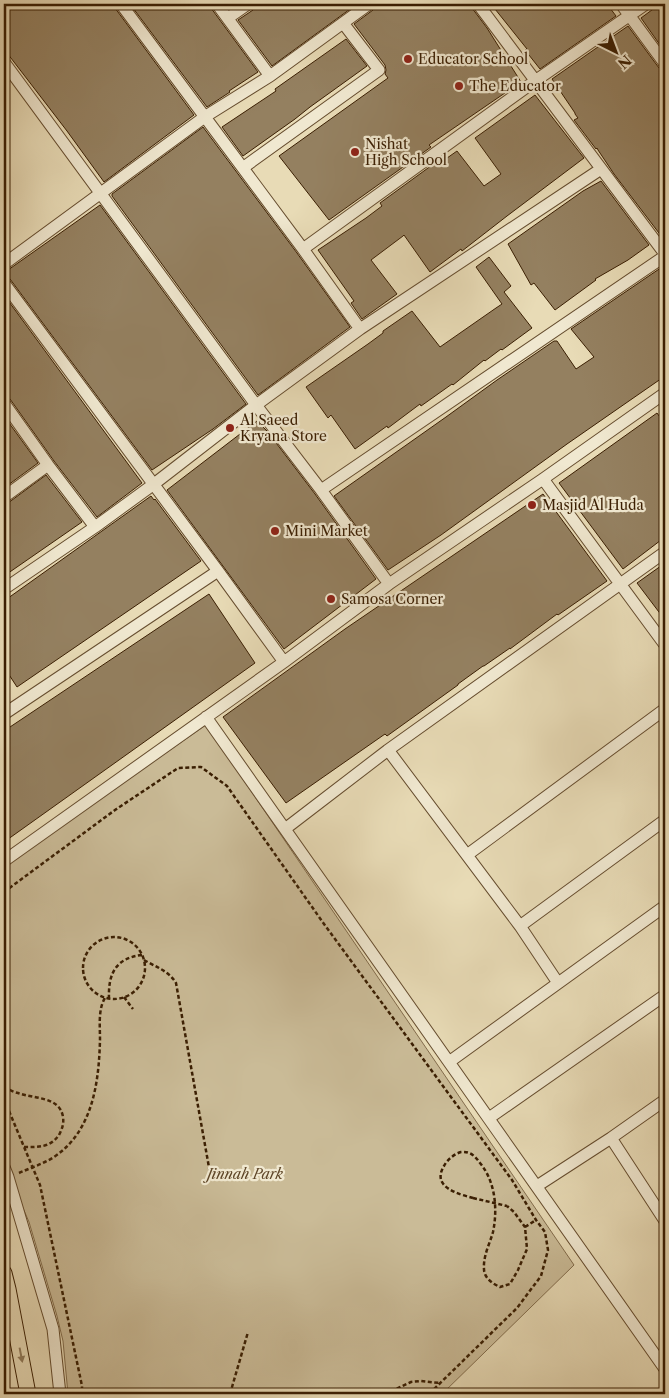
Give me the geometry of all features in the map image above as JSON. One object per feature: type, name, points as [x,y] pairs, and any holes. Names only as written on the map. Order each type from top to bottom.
[{"type":"main road","points":[[4,1273],[28,1394]]},
{"type":"street","points":[[121,4],[304,248],[360,329]]},
{"type":"street","points":[[217,4],[270,76]]},
{"type":"street","points":[[228,18],[248,4]]},
{"type":"street","points":[[4,264],[206,116],[270,76],[369,4]]},
{"type":"street","points":[[321,490],[665,255],[478,4]]},
{"type":"street","points":[[621,4],[665,64]]},
{"type":"street","points":[[304,248],[535,81],[646,4]]},
{"type":"street","points":[[244,167],[379,70],[343,23]]},
{"type":"street","points":[[4,62],[389,584]]},
{"type":"street","points":[[4,589],[154,484],[256,405],[360,329],[601,169]]},
{"type":"street","points":[[4,283],[284,662]]},
{"type":"street","points":[[4,861],[284,662],[389,584],[665,393]]},
{"type":"street","points":[[4,403],[95,527]]},
{"type":"street","points":[[4,497],[48,465]]},
{"type":"street","points":[[543,479],[665,645]]},
{"type":"street","points":[[285,828],[388,750],[665,552]]},
{"type":"street","points":[[6,708],[218,571]]},
{"type":"street","points":[[467,855],[665,709]]},
{"type":"street","points":[[206,717],[665,1369]]},
{"type":"street","points":[[388,750],[520,926],[558,983]]},
{"type":"street","points":[[520,926],[665,820]]},
{"type":"street","points":[[449,1062],[665,906]]},
{"type":"street","points":[[489,1118],[665,995]]},
{"type":"street","points":[[537,1186],[665,1100]]},
{"type":"street","points":[[611,1138],[665,1221]]},
{"type":"street","points":[[6,1172],[53,1329],[60,1394]]},
{"type":"path","points":[[4,892],[115,810],[178,768],[201,767],[227,786],[324,924],[512,1180],[545,1232],[548,1250],[541,1276],[517,1308],[429,1394]]},
{"type":"path","points":[[120,938],[133,944],[142,955],[144,960],[144,976],[141,983],[124,997],[107,998],[93,990],[85,979],[85,958],[93,946],[106,939],[120,938]]},
{"type":"path","points":[[6,1172],[32,1167],[54,1157],[80,1133],[92,1106],[97,1081],[101,1010],[107,998],[110,979],[118,965],[129,957],[142,955]]},
{"type":"path","points":[[144,960],[167,972],[172,976],[176,984],[210,1173]]},
{"type":"path","points":[[124,997],[133,1009]]},
{"type":"path","points":[[4,1087],[17,1093],[51,1101],[58,1106],[62,1114],[62,1130],[56,1139],[40,1148],[24,1147]]},
{"type":"path","points":[[4,1099],[40,1185],[82,1386],[82,1394]]},
{"type":"path","points":[[525,1227],[507,1206],[473,1198],[449,1190],[444,1186],[441,1181],[441,1174],[442,1168],[447,1161],[458,1153],[464,1152],[474,1155],[487,1173],[494,1194],[495,1213],[484,1270],[487,1278],[493,1284],[500,1287],[510,1284],[518,1270],[527,1249],[525,1227]]},
{"type":"path","points":[[525,1227],[536,1220]]},
{"type":"path","points":[[237,1394],[231,1392],[248,1332]]},
{"type":"path","points":[[385,1394],[411,1382],[440,1383]]},
{"type":"green space","name":"Jinnah Park","points":[[206,725],[574,1265],[442,1394],[68,1394],[63,1341],[57,1316],[29,1222],[4,1164],[4,865]]},
{"type":"building","points":[[4,4],[114,4],[115,8],[194,115],[104,182],[4,49]]},
{"type":"building","points":[[130,4],[210,4],[258,72],[207,107]]},
{"type":"building","points":[[255,4],[357,4],[272,66],[238,20],[253,10]]},
{"type":"building","points":[[376,4],[470,4],[521,82],[429,145],[431,147],[329,220],[279,156],[388,78],[385,74],[385,65],[354,24],[373,10]]},
{"type":"building","points":[[491,4],[607,4],[616,16],[540,69],[525,50],[527,49]]},
{"type":"building","points":[[660,4],[665,4],[665,52],[641,18]]},
{"type":"building","points":[[628,26],[659,68],[665,71],[665,234],[662,237],[614,174],[597,148],[574,120],[578,118],[552,79]]},
{"type":"building","points":[[346,39],[367,66],[243,156],[222,127],[276,91],[275,89]]},
{"type":"building","points":[[535,95],[584,158],[462,251],[461,249],[430,272],[404,235],[371,260],[397,294],[362,319],[351,303],[354,301],[318,250],[366,218],[382,206],[380,203],[439,160],[440,163],[457,151],[484,186],[501,174],[475,138]]},
{"type":"building","points":[[203,127],[350,327],[258,395],[112,196],[112,194]]},
{"type":"building","points":[[601,181],[649,245],[628,260],[595,279],[555,310],[534,283],[531,285],[508,244],[583,191]]},
{"type":"building","points":[[100,205],[246,404],[152,470],[10,279],[4,276],[4,272]]},
{"type":"building","points":[[489,257],[511,286],[504,292],[532,328],[502,350],[484,360],[453,385],[421,406],[420,404],[388,428],[387,426],[355,449],[331,415],[328,418],[306,387],[412,311],[440,347],[502,304],[476,267]]},
{"type":"building","points":[[665,265],[665,376],[441,535],[388,570],[334,496],[554,341],[557,341],[576,369],[594,357],[571,329]]},
{"type":"building","points":[[4,295],[142,483],[97,517],[10,399],[4,396]]},
{"type":"building","points":[[657,413],[665,424],[665,537],[623,569],[559,483]]},
{"type":"building","points":[[4,416],[38,463],[4,488]]},
{"type":"building","name":"Mini Market","points":[[257,421],[267,431],[315,494],[376,579],[284,649],[167,490]]},
{"type":"building","points":[[46,475],[82,522],[4,576],[4,504]]},
{"type":"building","points":[[543,494],[607,581],[483,666],[387,736],[385,734],[286,803],[223,717],[345,629]]},
{"type":"building","points":[[151,496],[201,561],[17,687],[4,667],[4,601]]},
{"type":"building","points":[[665,563],[665,620],[637,583]]},
{"type":"building","points":[[209,594],[255,663],[4,842],[4,731]]},
{"type":"place","name":"Educator School","points":[[408,59]]},
{"type":"place","name":"The Educator","points":[[459,86]]},
{"type":"place","name":"Nishat High School","points":[[355,152]]},
{"type":"place","name":"Al Saeed Kryana Store","points":[[230,428]]},
{"type":"place","name":"Masjid Al Huda","points":[[532,505]]},
{"type":"place","name":"Mini Market","points":[[275,531]]},
{"type":"place","name":"Samosa Corner","points":[[331,599]]}]
